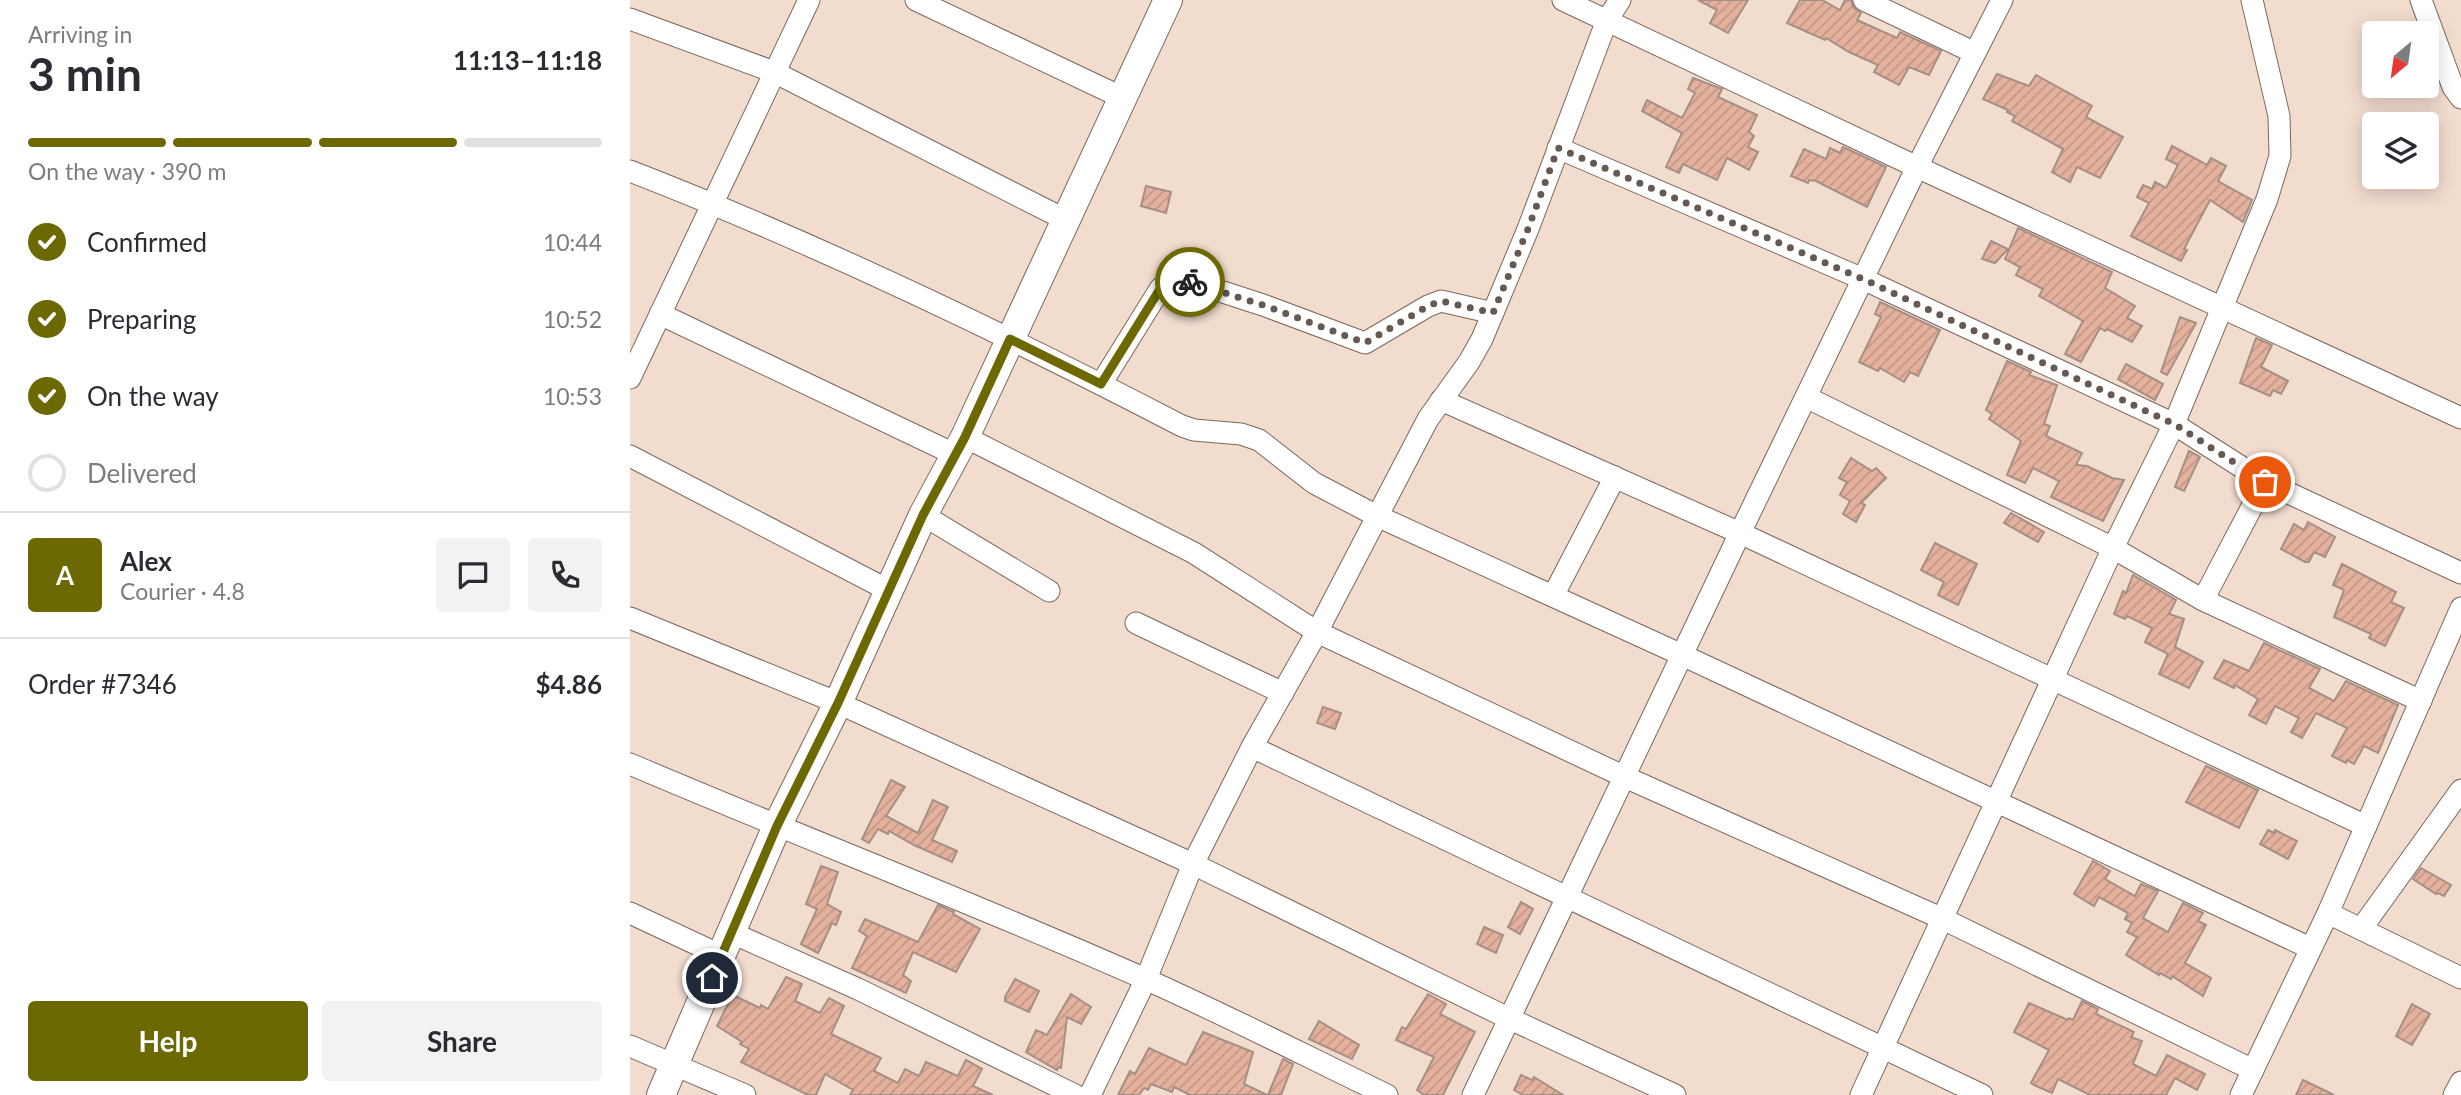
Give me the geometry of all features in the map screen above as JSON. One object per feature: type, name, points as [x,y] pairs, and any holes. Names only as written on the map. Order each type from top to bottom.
[{"type":"main road","points":[[661,1095],[777,826],[838,703],[923,515],[960,445],[1168,0]]},
{"type":"street","points":[[630,378],[636,348],[660,314],[809,0]]},
{"type":"street","points":[[916,0],[1123,98]]},
{"type":"street","points":[[1563,0],[2461,418]]},
{"type":"street","points":[[1090,1095],[1146,979],[1193,864],[1252,747],[1317,632],[1428,419],[1469,362],[1493,313],[1528,229],[1607,20],[1620,0]]},
{"type":"street","points":[[1864,0],[1975,54]]},
{"type":"street","points":[[1473,1095],[1740,533],[1917,167],[2002,0]]},
{"type":"street","points":[[1861,1095],[2113,548],[2174,424],[2267,199],[2280,156],[2279,116],[2252,0]]},
{"type":"street","points":[[2421,0],[2454,87],[2461,98]]},
{"type":"street","points":[[630,19],[774,72],[1066,220]]},
{"type":"street","points":[[1558,148],[1863,279],[2174,424],[2265,482],[2461,573]]},
{"type":"street","points":[[630,171],[713,203],[1010,339],[1182,426],[1194,430],[1241,434],[1259,440],[1314,482],[1377,516],[2310,948]]},
{"type":"street","points":[[1101,384],[1160,289],[1171,280],[1186,280],[1263,305],[1365,343],[1441,301],[1493,313]]},
{"type":"street","points":[[660,314],[960,445],[1194,554],[1317,632],[1625,778],[1943,919],[2253,1070]]},
{"type":"street","points":[[1806,397],[2113,548],[2203,600],[2421,701]]},
{"type":"street","points":[[1441,400],[1740,533],[2366,826]]},
{"type":"street","points":[[630,456],[888,590]]},
{"type":"street","points":[[1553,596],[1615,477]]},
{"type":"street","points":[[2203,600],[2265,482]]},
{"type":"street","points":[[923,515],[1049,591]]},
{"type":"street","points":[[2241,1095],[2328,913],[2461,609]]},
{"type":"street","points":[[630,618],[838,703],[1193,864],[1675,1095]]},
{"type":"street","points":[[1136,623],[1283,693]]},
{"type":"street","points":[[1252,747],[1982,1095]]},
{"type":"street","points":[[630,764],[777,826],[914,879],[1146,979],[1387,1095]]},
{"type":"street","points":[[2361,929],[2461,790]]},
{"type":"street","points":[[630,913],[858,989],[1075,1095]]},
{"type":"street","points":[[2328,913],[2461,978]]},
{"type":"street","points":[[630,1046],[745,1095]]},
{"type":"street","points":[[2454,1095],[2461,1082]]},
{"type":"building","points":[[1698,0],[1748,0],[1728,33],[1710,23],[1717,10]]},
{"type":"building","points":[[1800,0],[1822,0],[1840,10],[1845,0],[1851,0],[1854,8],[1861,13],[1857,20],[1897,38],[1900,32],[1941,51],[1929,75],[1909,67],[1899,85],[1874,72],[1878,65],[1826,38],[1825,40],[1787,23]]},
{"type":"building","points":[[1997,74],[2029,86],[2036,75],[2092,106],[2086,117],[2123,137],[2100,178],[2077,167],[2070,182],[2052,172],[2063,149],[2012,121],[2015,116],[2007,112],[2008,110],[1983,99]]},
{"type":"building","points":[[1693,78],[1722,89],[1718,97],[1757,115],[1749,132],[1754,136],[1748,147],[1758,152],[1749,170],[1727,158],[1717,180],[1683,164],[1679,173],[1666,167],[1682,133],[1642,111],[1647,100],[1682,118],[1695,93],[1688,89]]},
{"type":"building","points":[[2172,146],[2207,165],[2211,158],[2226,166],[2218,181],[2252,200],[2243,222],[2210,200],[2184,249],[2187,250],[2181,261],[2131,236],[2149,203],[2137,197],[2143,185],[2152,189],[2155,182],[2166,188],[2178,165],[2166,159]]},
{"type":"building","points":[[1843,147],[1886,167],[1867,207],[1816,181],[1809,180],[1808,183],[1791,176],[1804,149],[1826,159],[1830,148],[1840,153]]},
{"type":"building","points":[[1146,186],[1171,192],[1166,213],[1141,206]]},
{"type":"building","points":[[2018,228],[2112,272],[2105,288],[2135,306],[2127,318],[2142,326],[2132,342],[2100,328],[2081,362],[2065,354],[2083,321],[2039,296],[2043,289],[2016,275],[2020,267],[2005,259]]},
{"type":"building","points":[[1991,241],[2008,249],[1995,263],[1982,259]]},
{"type":"building","points":[[1880,302],[1940,330],[1918,376],[1910,372],[1904,382],[1880,368],[1878,371],[1859,362],[1881,317],[1875,314]]},
{"type":"building","points":[[2180,317],[2196,323],[2167,375],[2161,372]]},
{"type":"building","points":[[2256,338],[2272,345],[2261,367],[2288,381],[2281,394],[2273,390],[2270,396],[2240,383]]},
{"type":"building","points":[[2007,361],[2031,372],[2029,375],[2057,385],[2044,424],[2050,426],[2046,436],[2082,453],[2076,465],[2087,466],[2112,478],[2124,480],[2103,521],[2051,497],[2059,481],[2033,468],[2025,483],[2007,475],[2021,441],[1989,419],[1992,414],[1986,410]]},
{"type":"building","points":[[2126,364],[2163,384],[2155,400],[2118,379]]},
{"type":"building","points":[[2189,451],[2200,457],[2184,491],[2175,487]]},
{"type":"building","points":[[1851,458],[1872,471],[1876,468],[1886,478],[1861,503],[1865,505],[1856,522],[1843,514],[1850,501],[1840,495],[1847,482],[1839,478]]},
{"type":"building","points":[[2011,513],[2044,532],[2038,542],[2004,523]]},
{"type":"building","points":[[2308,522],[2335,537],[2325,557],[2314,552],[2309,562],[2305,562],[2281,549],[2294,524],[2304,530]]},
{"type":"building","points":[[1935,543],[1977,564],[1958,605],[1938,595],[1944,582],[1921,570]]},
{"type":"building","points":[[2342,564],[2396,592],[2391,602],[2404,608],[2385,646],[2369,638],[2371,634],[2334,617],[2344,590],[2333,585]]},
{"type":"building","points":[[2133,575],[2176,600],[2169,614],[2184,619],[2175,647],[2203,662],[2189,688],[2159,674],[2168,654],[2145,642],[2152,628],[2127,616],[2125,619],[2114,614]]},
{"type":"building","points":[[2264,643],[2320,669],[2309,688],[2334,701],[2346,681],[2398,705],[2378,753],[2364,746],[2354,764],[2332,756],[2347,728],[2316,713],[2302,738],[2291,732],[2299,718],[2275,706],[2266,724],[2249,715],[2258,699],[2235,685],[2234,688],[2214,678],[2224,660],[2249,671]]},
{"type":"building","points":[[1323,707],[1341,713],[1335,729],[1317,723]]},
{"type":"building","points":[[2206,766],[2258,790],[2239,828],[2186,802]]},
{"type":"building","points":[[891,780],[905,787],[886,816],[918,833],[933,800],[948,807],[932,840],[957,851],[952,862],[889,831],[888,834],[878,829],[869,843],[862,839]]},
{"type":"building","points":[[2268,830],[2274,833],[2275,830],[2297,841],[2288,859],[2260,844]]},
{"type":"building","points":[[2093,861],[2110,871],[2105,879],[2135,896],[2141,884],[2158,891],[2143,918],[2168,932],[2183,903],[2203,913],[2198,921],[2206,925],[2185,963],[2211,978],[2203,996],[2172,976],[2171,979],[2160,973],[2159,975],[2126,955],[2137,937],[2127,932],[2132,923],[2125,919],[2128,913],[2099,897],[2094,906],[2074,894]]},
{"type":"building","points":[[821,866],[838,872],[827,904],[841,912],[836,925],[832,923],[818,953],[801,944],[817,909],[806,904]]},
{"type":"building","points":[[2421,868],[2451,885],[2444,896],[2413,879]]},
{"type":"building","points":[[1521,902],[1533,909],[1520,934],[1508,927]]},
{"type":"building","points":[[938,905],[980,929],[956,972],[913,952],[903,975],[911,981],[906,993],[852,968],[867,936],[859,931],[865,919],[918,942]]},
{"type":"building","points":[[1484,927],[1503,935],[1496,953],[1477,944]]},
{"type":"building","points":[[786,977],[802,984],[795,1001],[820,1013],[829,998],[844,1006],[831,1034],[881,1058],[874,1071],[898,1083],[905,1069],[919,1076],[926,1062],[958,1076],[966,1060],[982,1069],[973,1086],[993,1095],[850,1095],[853,1090],[825,1074],[816,1095],[808,1095],[741,1062],[749,1049],[717,1026],[733,995],[768,1009]]},
{"type":"building","points":[[1015,979],[1039,991],[1029,1012],[1005,1001]]},
{"type":"building","points":[[1071,994],[1091,1007],[1081,1024],[1067,1017],[1061,1068],[1058,1067],[1057,1070],[1026,1052],[1036,1030],[1047,1035]]},
{"type":"building","points":[[1428,994],[1446,1004],[1440,1014],[1475,1032],[1443,1095],[1424,1095],[1417,1090],[1434,1057],[1396,1040],[1402,1027],[1406,1029]]},
{"type":"building","points":[[2082,1001],[2098,1009],[2096,1014],[2134,1032],[2131,1037],[2142,1041],[2133,1064],[2156,1076],[2167,1055],[2205,1074],[2197,1090],[2175,1078],[2166,1095],[2090,1095],[2058,1079],[2052,1093],[2031,1083],[2049,1050],[2014,1032],[2029,1003],[2073,1020]]},
{"type":"building","points":[[2412,1004],[2430,1014],[2412,1045],[2396,1036]]},
{"type":"building","points":[[1319,1021],[1359,1045],[1352,1059],[1309,1039]]},
{"type":"building","points":[[1203,1032],[1253,1052],[1244,1084],[1267,1095],[1190,1095],[1174,1087],[1172,1092],[1151,1084],[1148,1090],[1144,1088],[1139,1095],[1118,1095],[1130,1071],[1135,1074],[1149,1048],[1186,1065]]},
{"type":"building","points":[[1283,1059],[1293,1064],[1281,1095],[1268,1095]]},
{"type":"building","points":[[1521,1075],[1532,1080],[1534,1077],[1563,1095],[1523,1095],[1514,1090]]},
{"type":"building","points":[[2303,1080],[2334,1095],[2296,1095]]},
{"type":"way so far","points":[[1190,282],[1263,305],[1362,343],[1441,301],[1493,313],[1558,148],[1863,279],[2174,424],[2265,482]]},
{"type":"route","points":[[712,978],[777,826],[838,703],[923,515],[965,437],[1010,339],[1101,384],[1160,289],[1171,280],[1190,282]]}]
